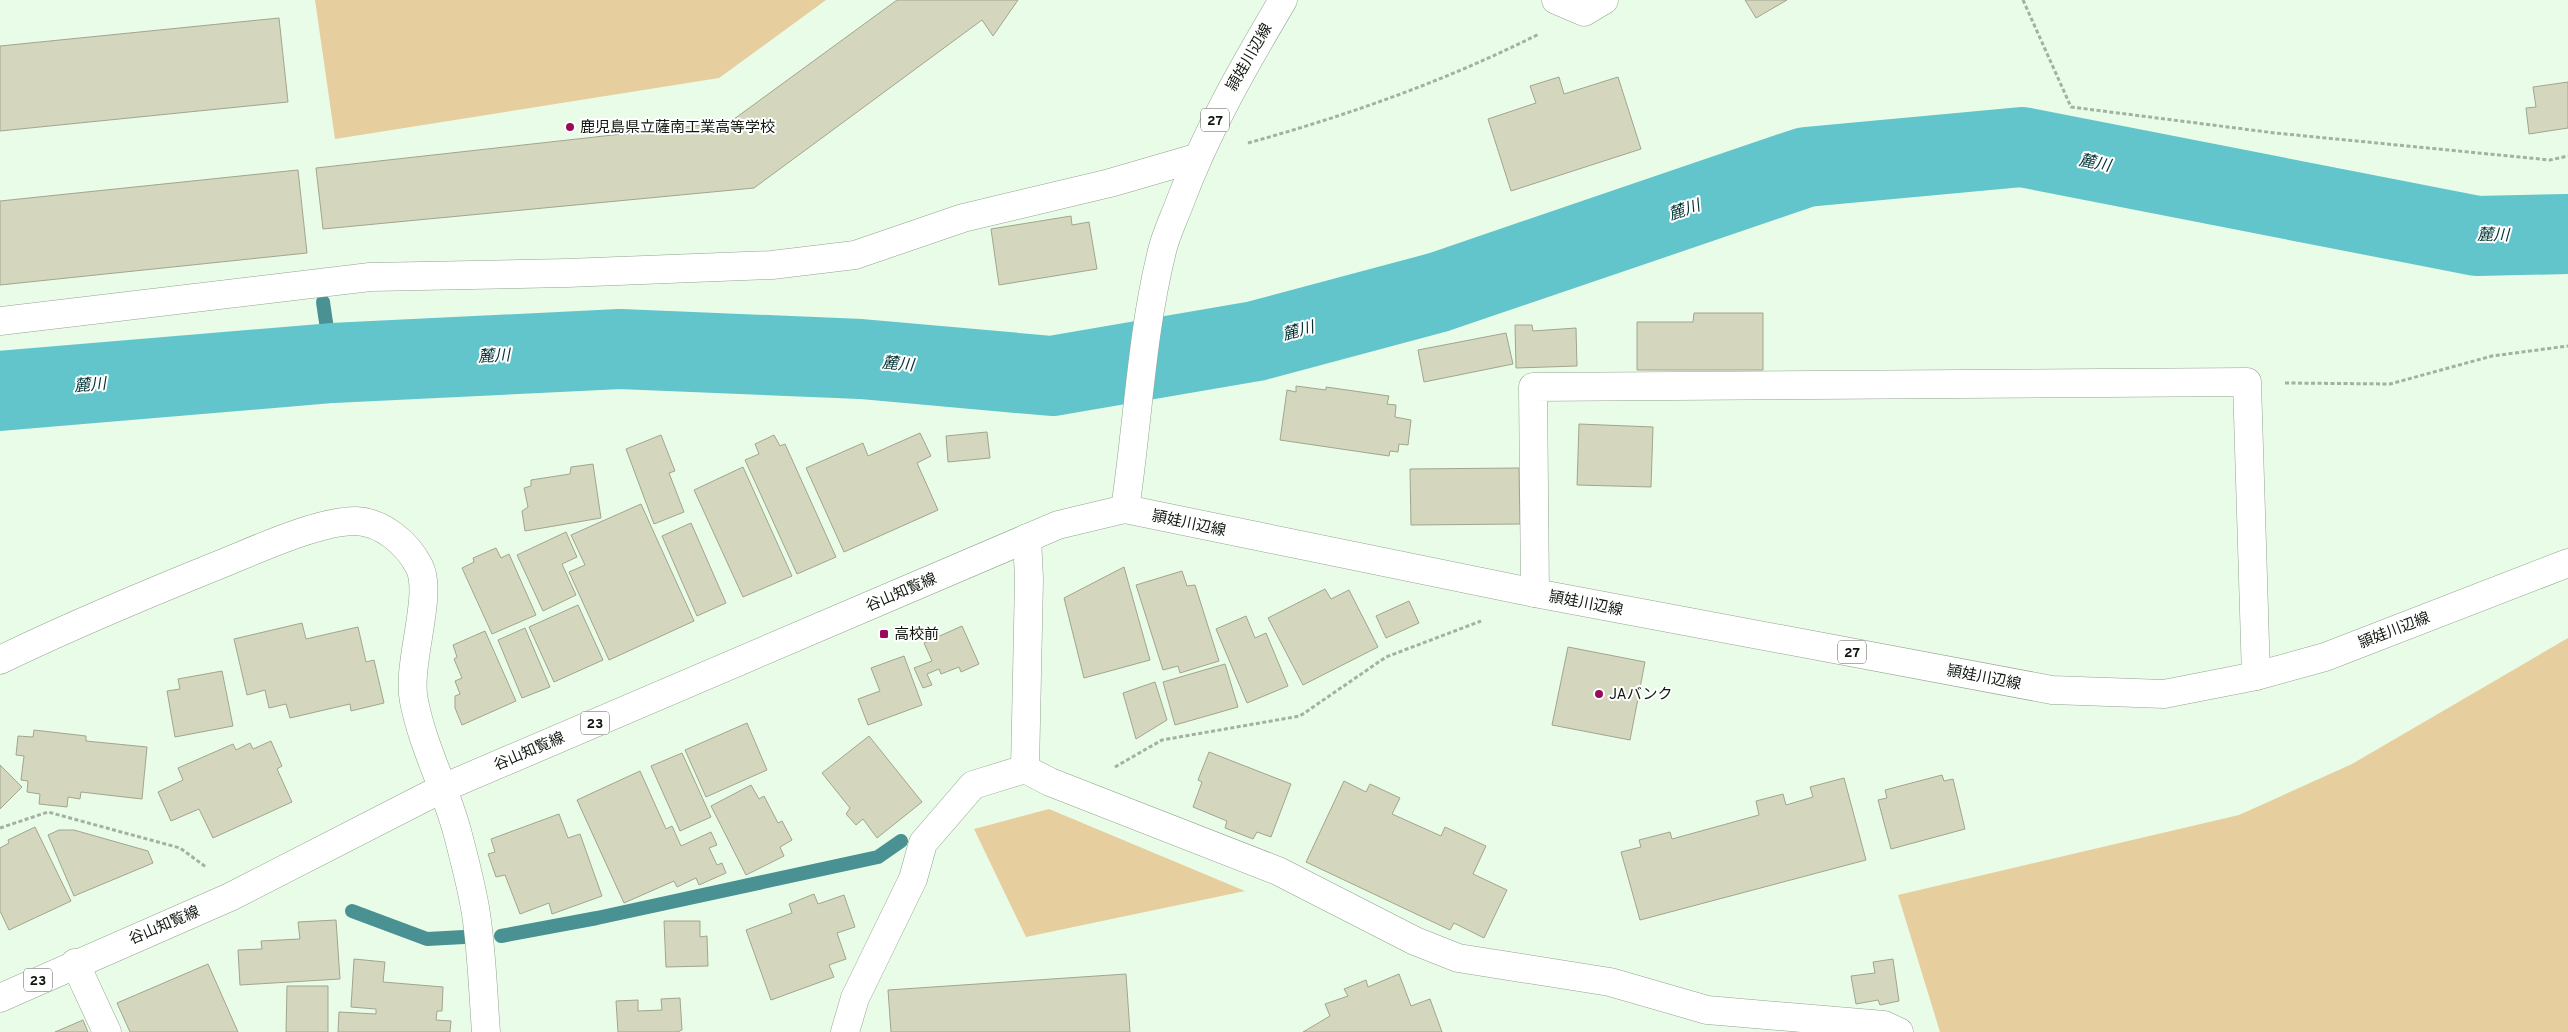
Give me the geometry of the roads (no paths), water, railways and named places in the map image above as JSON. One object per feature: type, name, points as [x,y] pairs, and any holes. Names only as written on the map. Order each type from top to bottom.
[{"type":"street","name":"頴娃川辺線","points":[[1283,0],[1228,93],[1196,158],[1162,248],[1144,341],[1137,425],[1125,509],[1536,594],[2052,690],[2164,694],[2256,676],[2324,657],[2568,563]]},
{"type":"street","points":[[1556,0],[1594,6]]},
{"type":"street","points":[[0,321],[370,278],[772,265],[855,255],[963,218],[1110,183],[1196,158]]},
{"type":"street","points":[[1536,594],[1533,386],[2247,382],[2256,676]]},
{"type":"street","name":"谷山知覧線","points":[[0,998],[230,897],[443,788],[1058,525],[1125,509]]},
{"type":"street","points":[[0,660],[76,623],[282,539],[332,525],[356,521],[380,526],[404,545],[420,567],[423,598],[414,664],[413,698],[425,744],[443,788],[456,830],[476,912],[486,1032]]},
{"type":"street","points":[[1026,769],[1029,580],[1027,538]]},
{"type":"street","points":[[844,1032],[854,998],[913,879],[923,843],[973,785],[1026,769],[1050,782],[1278,872],[1415,941],[1458,958],[1610,982],[1707,1010],[1884,1025],[1899,1032]]},
{"type":"street","points":[[75,964],[108,1032]]},
{"type":"waterway","name":"麓川","points":[[0,391],[332,363],[620,349],[861,359],[1052,376],[1256,341],[1439,292],[1806,167],[2022,147],[2477,236],[2568,234]]},
{"type":"waterway","points":[[323,302],[332,363]]},
{"type":"waterway","points":[[501,936],[597,918],[878,857],[901,841]]},
{"type":"waterway","points":[[352,911],[427,939],[464,937]]},
{"type":"place","name":"鹿児島県立薩南工業高等学校","points":[[570,127]]},
{"type":"place","name":"高校前","points":[[884,634]]},
{"type":"place","name":"JAバンク","points":[[1599,694]]}]
